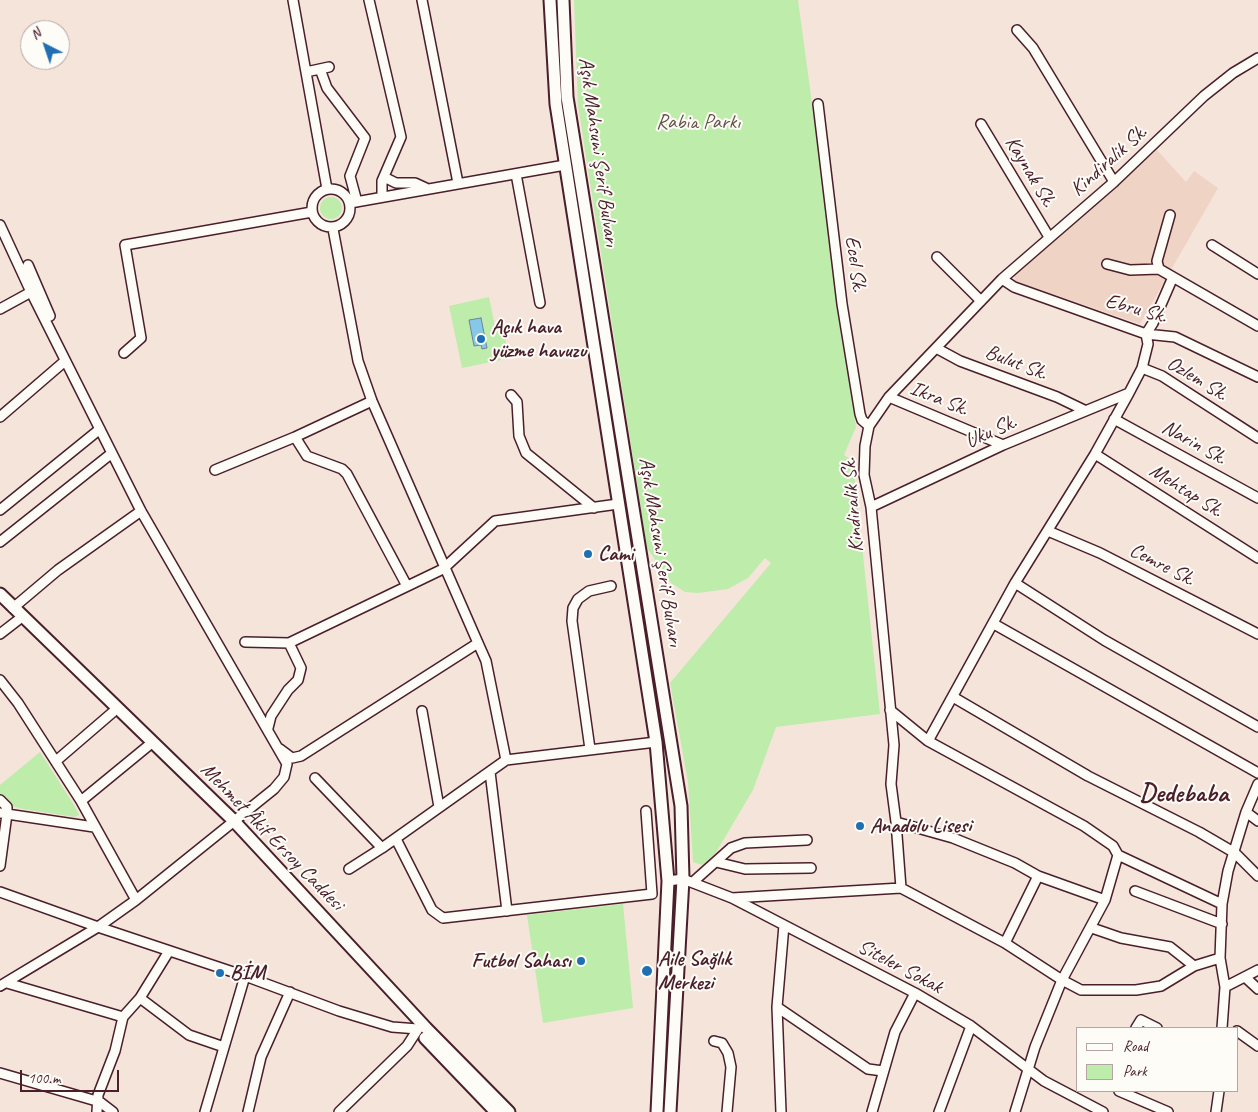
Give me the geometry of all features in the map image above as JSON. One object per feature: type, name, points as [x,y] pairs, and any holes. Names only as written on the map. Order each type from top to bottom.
[{"type":"main road","name":"Aşık Mahsuni Şerif Bulvarı","points":[[550,0],[556,104],[656,742],[668,881],[657,1112]]},
{"type":"main road","name":"Aşık Mahsuni Şerif Bulvarı","points":[[563,0],[567,97],[681,806],[689,880],[670,1112]]},
{"type":"main road","name":"Mehmet Âkif Ersoy Caddesi","points":[[0,594],[13,608],[19,619],[148,746],[230,823],[496,1112]]},
{"type":"main road","name":"Mehmet Âkif Ersoy Caddesi","points":[[0,605],[19,619],[230,823],[426,1028],[510,1112]]},
{"type":"street","points":[[292,0],[327,189]]},
{"type":"street","points":[[369,0],[401,137],[384,177],[381,190],[382,197]]},
{"type":"street","points":[[422,0],[458,183]]},
{"type":"street","points":[[1017,30],[1033,48],[1114,182]]},
{"type":"street","name":"Kindiralik Sk.","points":[[901,888],[891,784],[894,745],[871,507],[864,475],[865,446],[869,426],[889,397],[1002,279],[1114,182],[1204,96],[1258,58]]},
{"type":"street","points":[[306,72],[325,68],[327,88],[365,138],[350,176],[353,203],[346,220],[333,228],[319,224],[312,212],[314,198],[327,189],[341,192],[353,203]]},
{"type":"street","name":"Ecel Sk.","points":[[818,104],[842,304],[860,414],[862,420],[869,426]]},
{"type":"street","name":"Kaynak Sk.","points":[[981,124],[1049,237]]},
{"type":"street","points":[[353,203],[565,165]]},
{"type":"street","points":[[516,174],[540,303]]},
{"type":"street","points":[[384,177],[396,183],[415,183],[428,189]]},
{"type":"street","points":[[124,353],[141,338],[125,245],[312,212]]},
{"type":"street","points":[[1159,269],[1157,261],[1170,215]]},
{"type":"street","points":[[0,225],[65,361],[141,511],[268,728],[287,764],[284,777],[274,789],[136,900],[98,927],[3,985]]},
{"type":"street","points":[[333,228],[358,361],[372,401],[443,569],[486,661],[506,760]]},
{"type":"street","points":[[1212,245],[1258,274]]},
{"type":"street","points":[[937,257],[980,301]]},
{"type":"street","points":[[1107,264],[1130,270],[1159,269],[1258,326]]},
{"type":"street","points":[[28,265],[50,316]]},
{"type":"street","points":[[928,741],[1015,584],[1095,454],[1142,368],[1148,344],[1146,334],[1153,323],[1173,277]]},
{"type":"street","name":"Ebru Sk.","points":[[1002,279],[1014,287],[1146,334],[1175,337],[1258,378]]},
{"type":"street","points":[[0,309],[31,292]]},
{"type":"street","name":"Bulut Sk.","points":[[936,348],[960,361],[1057,397],[1084,410]]},
{"type":"street","points":[[0,417],[65,361]]},
{"type":"street","name":"Ozlem Sk.","points":[[1142,368],[1162,376],[1258,438]]},
{"type":"street","name":"Uku Sk.","points":[[871,507],[1003,445],[1129,392]]},
{"type":"street","points":[[511,395],[517,402],[519,436],[526,453],[594,508]]},
{"type":"street","name":"Ikra Sk.","points":[[889,397],[1003,445]]},
{"type":"street","points":[[215,470],[295,437],[372,401]]},
{"type":"street","name":"Narin Sk.","points":[[1114,419],[1258,498]]},
{"type":"street","points":[[0,510],[100,429]]},
{"type":"street","points":[[295,437],[307,456],[342,469],[348,474],[407,586]]},
{"type":"street","points":[[0,542],[112,453]]},
{"type":"street","name":"Mehtap Sk.","points":[[1095,454],[1258,558]]},
{"type":"street","points":[[245,642],[289,643],[443,569],[495,521],[618,504]]},
{"type":"street","points":[[13,608],[58,570],[141,511]]},
{"type":"street","name":"Cemre Sk.","points":[[1048,531],[1100,553],[1258,634]]},
{"type":"street","points":[[1015,584],[1098,636],[1258,727]]},
{"type":"street","points":[[590,749],[572,621],[573,608],[578,599],[589,591],[611,586]]},
{"type":"street","points":[[0,634],[19,619]]},
{"type":"street","points":[[994,624],[1258,773]]},
{"type":"street","points":[[268,728],[270,716],[302,673],[289,643]]},
{"type":"street","points":[[280,749],[292,758],[301,756],[478,643]]},
{"type":"street","points":[[0,680],[18,703],[81,801],[136,900]]},
{"type":"street","points":[[953,697],[1088,776],[1162,812],[1235,853],[1258,876]]},
{"type":"street","points":[[422,710],[439,807]]},
{"type":"street","points":[[890,710],[909,728],[928,741],[1084,826],[1113,846],[1118,855],[1222,904]]},
{"type":"street","points":[[56,761],[113,712]]},
{"type":"street","points":[[894,745],[899,731],[909,728]]},
{"type":"street","points":[[349,869],[396,839],[506,760],[656,742]]},
{"type":"street","points":[[81,801],[148,746]]},
{"type":"street","points":[[490,772],[507,911]]},
{"type":"street","points":[[315,778],[382,848]]},
{"type":"street","points":[[1224,1027],[1225,987],[1220,958],[1222,904],[1228,872],[1246,812],[1258,784]]},
{"type":"street","points":[[0,800],[7,807],[3,814],[0,866]]},
{"type":"street","points":[[396,839],[432,910],[442,918],[507,911],[652,894],[646,810]]},
{"type":"street","points":[[1246,812],[1258,822]]},
{"type":"street","points":[[3,814],[94,827]]},
{"type":"street","points":[[896,822],[953,838],[1016,863],[1038,876],[1105,900]]},
{"type":"street","points":[[668,881],[689,880],[716,862],[731,848],[745,843],[807,840]]},
{"type":"street","points":[[1015,1112],[1035,1047],[1062,980],[1092,928],[1105,900],[1118,855]]},
{"type":"street","points":[[716,862],[745,869],[811,868]]},
{"type":"street","points":[[1004,943],[1038,876]]},
{"type":"street","name":"Siteler Sokak","points":[[689,880],[732,898],[915,994],[972,1026],[1044,1080],[1103,1112]]},
{"type":"street","points":[[732,898],[901,888],[1004,943],[1080,990],[1136,990],[1161,986],[1194,966],[1220,958]]},
{"type":"street","points":[[1135,891],[1222,924]]},
{"type":"street","points":[[0,892],[392,1027],[418,1029],[407,1046],[339,1112]]},
{"type":"street","points":[[781,1112],[777,1007],[784,925]]},
{"type":"street","points":[[1092,928],[1121,938],[1170,947],[1194,966]]},
{"type":"street","points":[[97,1112],[101,1086],[115,1051],[123,1017],[140,998],[169,951]]},
{"type":"street","points":[[1225,987],[1258,970]]},
{"type":"street","points":[[205,1112],[245,976]]},
{"type":"street","points":[[1245,977],[1258,989]]},
{"type":"street","points":[[3,985],[123,1017]]},
{"type":"street","points":[[248,1112],[261,1058],[290,992]]},
{"type":"street","points":[[872,1112],[895,1032],[915,994]]},
{"type":"street","points":[[140,998],[189,1034],[224,1047]]},
{"type":"street","points":[[777,1007],[868,1069],[883,1070]]},
{"type":"street","points":[[1137,1027],[1142,1020],[1155,1027]]},
{"type":"street","points":[[940,1112],[972,1026]]},
{"type":"street","points":[[1238,1032],[1258,1046]]},
{"type":"street","points":[[714,1041],[722,1043],[728,1053],[731,1067],[727,1112]]},
{"type":"street","points":[[0,1073],[98,1101],[113,1112]]},
{"type":"street","points":[[1121,1092],[1168,1112]]},
{"type":"street","points":[[1216,1112],[1219,1092]]},
{"type":"shaded area","points":[[1157,150],[1186,182],[1194,171],[1218,188],[1140,324],[1015,281],[1014,273]]},
{"type":"green space","name":"Rabia Parkı","points":[[574,0],[798,0],[856,427],[844,455],[853,461],[880,714],[776,727],[753,790],[715,854],[702,865],[693,862],[688,782],[670,683],[771,563],[765,558],[748,578],[728,589],[698,593],[685,592],[671,583],[647,548],[578,105]]},
{"type":"green space","points":[[327,197],[335,197],[342,204],[342,212],[335,219],[327,219],[320,212],[320,204]]},
{"type":"green space","name":"Açık hava yüzme havuzu","points":[[489,297],[496,332],[503,330],[507,346],[498,348],[501,360],[462,368],[449,306]]},
{"type":"green space","points":[[40,752],[79,815],[75,817],[23,809],[12,806],[0,795],[0,785]]},
{"type":"green space","name":"Futbol Sahası","points":[[623,904],[633,1008],[543,1023],[527,915]]},
{"type":"water","name":"Açık hava yüzme havuzu","points":[[481,318],[487,348],[482,349],[481,345],[474,346],[469,320]]},
{"type":"place","name":"Açık hava yüzme havuzu","points":[[481,339]]},
{"type":"place","name":"Cami","points":[[588,554]]},
{"type":"place","name":"Anadolu Lisesi","points":[[860,826]]},
{"type":"place","name":"Futbol Sahası","points":[[581,961]]},
{"type":"place","name":"Aile Sağlık Merkezi","points":[[647,971]]},
{"type":"place","name":"BİM","points":[[220,973]]},
{"type":"district","name":"Dedebaba","points":[[1184,794]]}]
